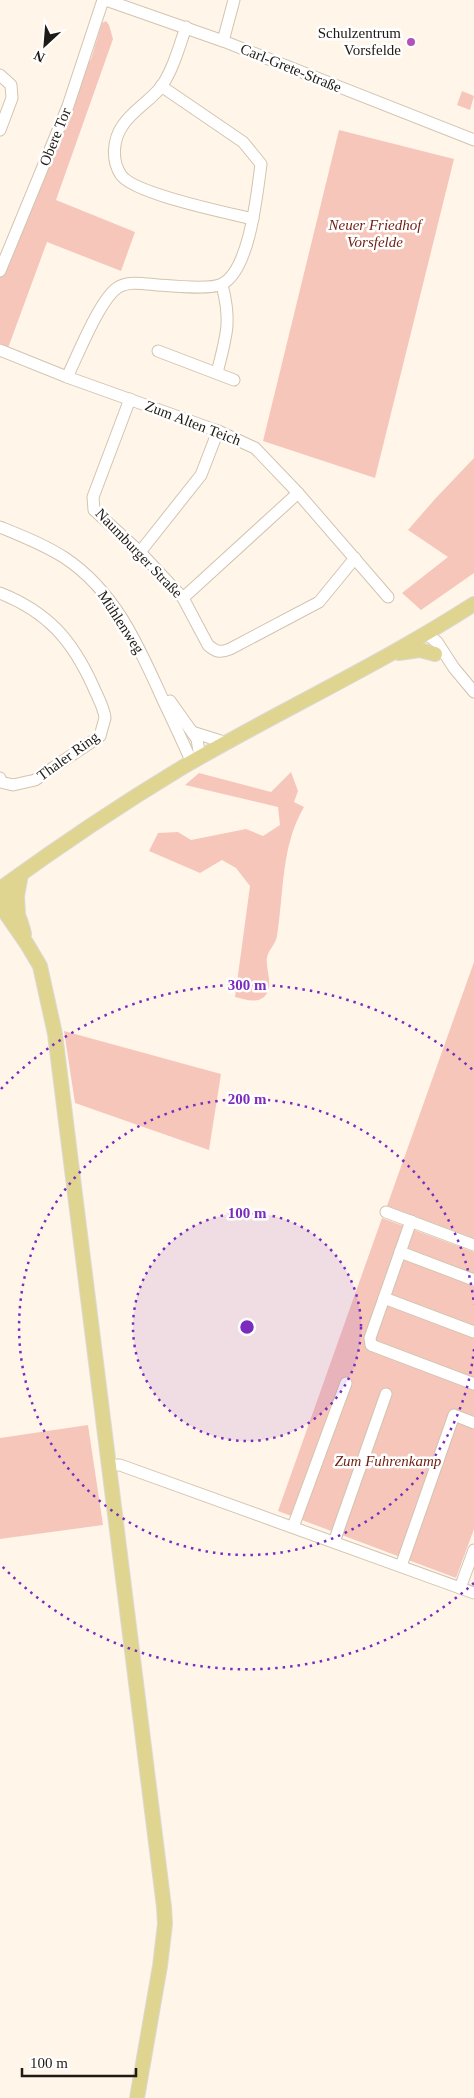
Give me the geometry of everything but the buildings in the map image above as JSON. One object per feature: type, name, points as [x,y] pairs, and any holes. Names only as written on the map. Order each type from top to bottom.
[{"type":"main road","points":[[137,2098],[160,1966],[165,1924],[154,1826],[55,1034],[40,966],[6,911],[5,896],[0,890],[92,824],[196,760],[384,657],[474,604]]},
{"type":"main road","points":[[384,657],[417,650],[435,654]]},
{"type":"main road","points":[[6,911],[16,896],[21,874]]},
{"type":"street","name":"Carl-Grete-Straße","points":[[104,0],[223,40],[474,140]]},
{"type":"street","name":"Obere Tor","points":[[0,271],[68,106],[104,0]]},
{"type":"street","points":[[223,40],[234,0]]},
{"type":"street","points":[[186,27],[176,55],[161,86],[123,125],[113,152],[121,176],[140,188],[177,200],[253,219]]},
{"type":"street","points":[[0,75],[11,85],[12,98],[0,130]]},
{"type":"street","points":[[67,377],[105,300],[118,287],[137,283],[186,288],[222,285],[238,269],[253,219],[260,164],[243,142],[202,116],[161,86]]},
{"type":"street","points":[[216,373],[228,328],[228,306],[222,285]]},
{"type":"street","name":"Zum Alten Teich","points":[[0,350],[67,377],[218,430],[255,448],[298,493],[388,597]]},
{"type":"street","points":[[158,351],[234,380]]},
{"type":"street","name":"Naumburger Straße","points":[[130,399],[94,498],[94,510],[140,552],[183,598],[208,646],[215,651],[222,652],[319,602],[355,558]]},
{"type":"street","points":[[140,552],[201,475],[218,430]]},
{"type":"street","points":[[183,598],[298,493]]},
{"type":"street","name":"Mühlenweg","points":[[0,527],[36,542],[61,556],[98,586],[111,602],[136,641],[196,760]]},
{"type":"street","name":"Thaler Ring","points":[[0,593],[21,601],[62,634],[80,659],[106,718],[100,736],[35,780],[13,785],[1,782]]},
{"type":"street","points":[[425,633],[428,644],[435,654],[454,668]]},
{"type":"street","points":[[425,633],[437,642],[454,668],[474,692]]},
{"type":"street","name":"Mühlenweg","points":[[156,681],[199,745],[196,760]]},
{"type":"street","points":[[192,732],[227,743]]},
{"type":"street","points":[[0,778],[1,782]]},
{"type":"street","points":[[386,1212],[474,1245]]},
{"type":"street","points":[[410,1221],[370,1338],[371,1344],[474,1384]]},
{"type":"street","points":[[400,1252],[474,1280]]},
{"type":"street","points":[[384,1298],[474,1332]]},
{"type":"street","points":[[293,1527],[346,1383]]},
{"type":"street","points":[[334,1542],[386,1394]]},
{"type":"street","points":[[401,1566],[454,1415],[474,1423]]},
{"type":"street","points":[[108,1465],[120,1465],[474,1593]]},
{"type":"street","points":[[460,1588],[474,1550]]},
{"type":"green space","points":[[106,21],[113,39],[56,200],[135,232],[121,271],[47,242],[8,348],[0,344],[0,271],[79,76],[91,59],[102,23]]},
{"type":"green space","points":[[462,91],[474,96],[470,110],[457,105]]},
{"type":"green space","name":"Neuer Friedhof Vorsfelde","points":[[339,130],[454,159],[375,478],[263,441]]},
{"type":"green space","points":[[474,458],[474,573],[421,610],[402,593],[448,557],[408,530]]},
{"type":"green space","points":[[291,772],[298,791],[294,802],[304,807],[291,837],[287,853],[277,936],[267,957],[269,988],[261,999],[254,1001],[246,1000],[235,997],[250,886],[236,868],[222,860],[200,873],[149,851],[158,833],[178,832],[191,840],[246,829],[263,836],[280,825],[278,807],[185,785],[199,773],[271,792]]},
{"type":"green space","points":[[474,962],[474,1238],[387,1206]]},
{"type":"green space","points":[[64,1031],[221,1074],[209,1150],[75,1103]]},
{"type":"green space","name":"Zum Fuhrenkamp","points":[[382,1218],[474,1252],[474,1529],[456,1578],[278,1511]]},
{"type":"green space","points":[[88,1425],[103,1525],[0,1539],[0,1438]]},
{"type":"place","name":"Schulzentrum Vorsfelde","points":[[411,42]]}]
